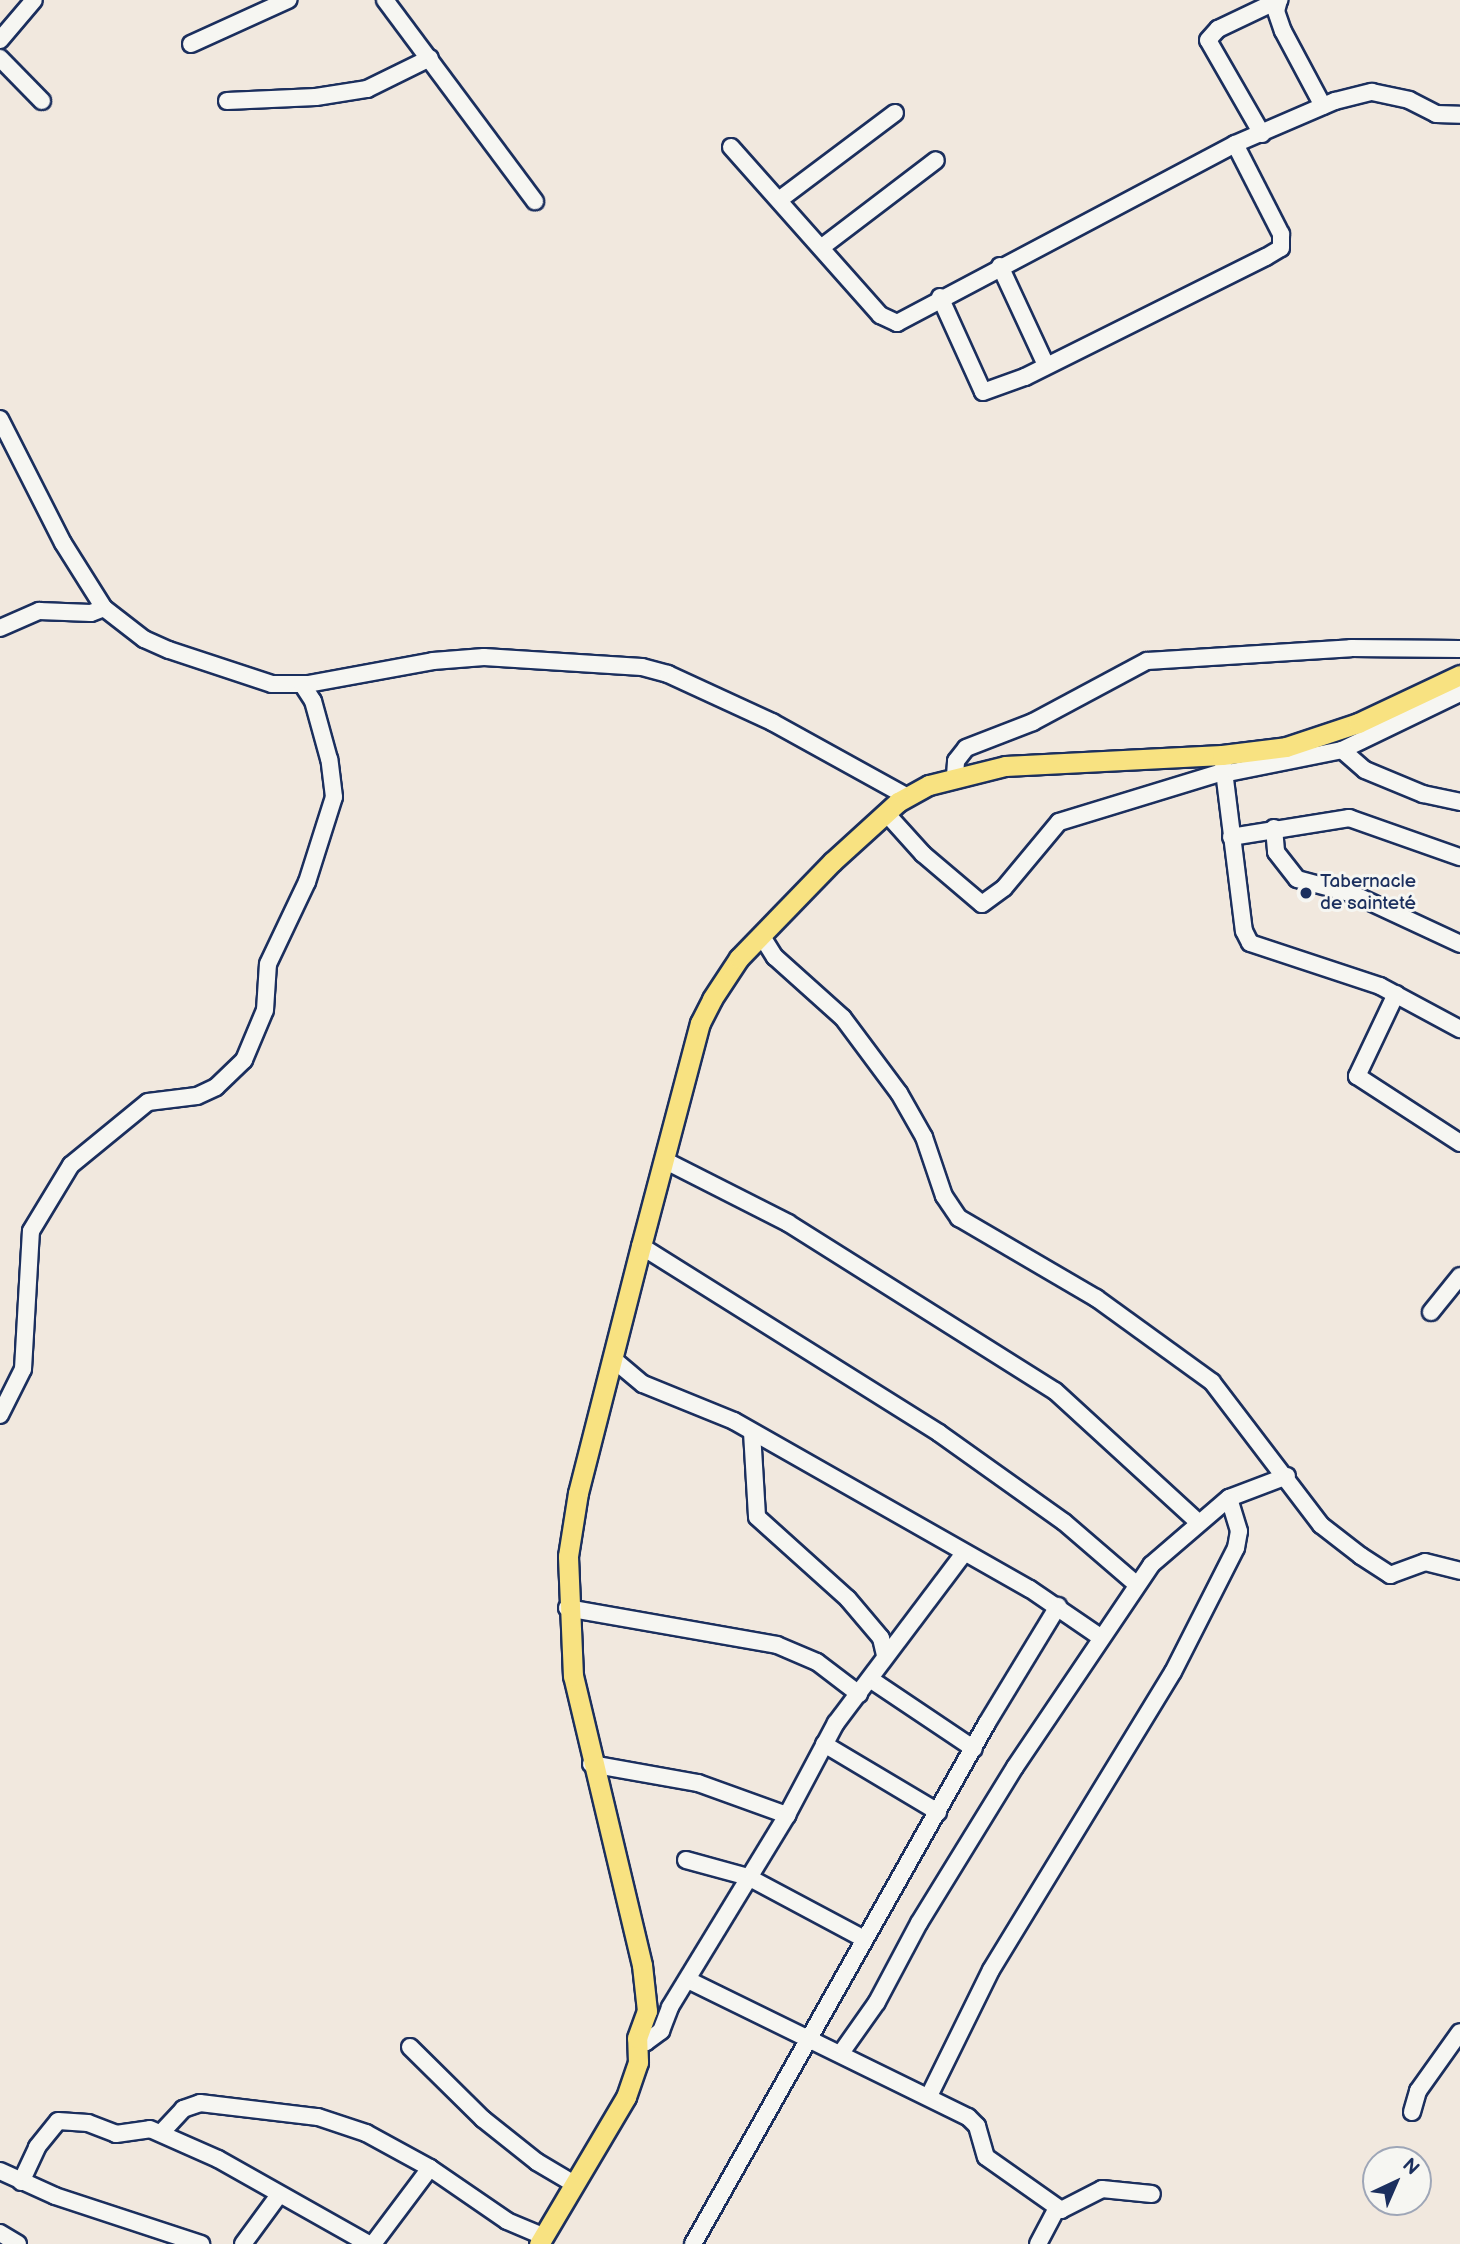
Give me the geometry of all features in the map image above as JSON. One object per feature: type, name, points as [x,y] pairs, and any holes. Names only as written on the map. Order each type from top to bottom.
[{"type":"main road","points":[[541,2240],[626,2097],[638,2062],[637,2038],[647,2011],[642,1965],[591,1764],[573,1676],[567,1608],[568,1556],[578,1493],[700,1023],[725,977],[761,935],[886,813],[908,797],[955,776],[1005,766],[1223,767],[1320,738],[1460,675]]},
{"type":"street","points":[[0,40],[34,0]]},
{"type":"street","points":[[191,44],[288,0]]},
{"type":"street","points":[[385,0],[535,201]]},
{"type":"street","points":[[1279,0],[1276,11],[1283,31],[1322,106]]},
{"type":"street","points":[[1262,134],[1208,40],[1218,29],[1279,0]]},
{"type":"street","points":[[0,58],[42,101]]},
{"type":"street","points":[[227,101],[316,97],[367,89],[430,58]]},
{"type":"street","points":[[732,147],[889,321],[897,323],[1000,265],[1235,144],[1322,106],[1372,92],[1409,100],[1436,114],[1460,115]]},
{"type":"street","points":[[779,201],[895,113]]},
{"type":"street","points":[[940,297],[980,392],[1046,365],[1281,248],[1281,234],[1235,144]]},
{"type":"street","points":[[822,247],[936,160]]},
{"type":"street","points":[[1000,265],[1046,365]]},
{"type":"street","points":[[0,419],[63,543],[104,608],[144,639],[169,650],[272,684],[302,684],[433,661],[484,657],[642,667],[668,674],[772,722],[908,797]]},
{"type":"street","points":[[0,628],[39,611],[104,608]]},
{"type":"street","points":[[955,776],[956,761],[966,748],[1033,722],[1147,661],[1351,648],[1460,649]]},
{"type":"street","points":[[313,701],[323,681]]},
{"type":"street","points":[[0,1415],[23,1369],[31,1231],[71,1165],[148,1102],[208,1093],[246,1055],[269,998],[268,964],[307,882],[334,797],[329,759],[313,701],[302,684]]},
{"type":"street","points":[[886,813],[923,854],[982,904],[1004,888],[1059,822],[1223,767],[1342,750],[1460,693]]},
{"type":"street","points":[[1342,750],[1365,770],[1423,794],[1460,802]]},
{"type":"street","points":[[1223,767],[1244,931],[1250,943],[1279,949],[1396,994],[1460,1028]]},
{"type":"street","points":[[1231,836],[1318,820],[1365,820],[1460,858]]},
{"type":"street","points":[[1275,828],[1276,852],[1297,879],[1353,894],[1460,944]]},
{"type":"street","points":[[761,935],[775,957],[843,1018],[899,1093],[924,1137],[944,1196],[959,1218],[1096,1298],[1212,1382],[1287,1476],[1321,1525],[1385,1572],[1397,1575],[1425,1562],[1460,1571]]},
{"type":"street","points":[[1396,994],[1357,1076],[1460,1143]]},
{"type":"street","points":[[664,1160],[788,1223],[1055,1391],[1197,1521]]},
{"type":"street","points":[[641,1246],[939,1433],[1064,1522],[1136,1584]]},
{"type":"street","points":[[1431,1312],[1460,1276]]},
{"type":"street","points":[[613,1359],[643,1384],[752,1432],[1058,1606],[1099,1636]]},
{"type":"street","points":[[752,1432],[757,1517],[848,1599],[880,1638],[885,1655]]},
{"type":"street","points":[[841,2053],[872,2009],[934,1897],[1099,1636],[1136,1584],[1197,1521],[1229,1498],[1287,1476]]},
{"type":"street","points":[[929,2096],[991,1970],[1173,1672],[1236,1548],[1239,1531],[1229,1498]]},
{"type":"street","points":[[637,2038],[646,2042],[661,2031],[748,1877],[787,1815],[824,1744],[885,1655],[964,1553]]},
{"type":"street","points":[[693,2244],[864,1939],[1058,1606]]},
{"type":"street","points":[[567,1608],[777,1645],[817,1662],[859,1694]]},
{"type":"street","points":[[870,1679],[974,1749]]},
{"type":"street","points":[[824,1744],[938,1812]]},
{"type":"street","points":[[591,1764],[698,1783],[787,1815]]},
{"type":"street","points":[[686,1860],[748,1877],[864,1939]]},
{"type":"street","points":[[688,1980],[929,2096],[973,2122],[986,2157],[1057,2208],[1068,2210],[1102,2189],[1152,2194]]},
{"type":"street","points":[[1412,2112],[1418,2091],[1460,2032]]},
{"type":"street","points":[[410,2047],[483,2119],[537,2162],[574,2184]]},
{"type":"street","points":[[161,2133],[192,2104],[300,2113],[345,2124],[429,2168],[507,2221],[541,2240]]},
{"type":"street","points":[[21,2182],[37,2147],[58,2121],[88,2123],[116,2134],[136,2128],[161,2133],[218,2159],[371,2244],[429,2168]]},
{"type":"street","points":[[0,2171],[21,2182],[201,2244]]},
{"type":"street","points":[[243,2244],[279,2195]]},
{"type":"street","points":[[1038,2244],[1057,2208]]},
{"type":"street","points":[[0,2233],[18,2244]]},
{"type":"place","name":"Tabernacle de sainteté","points":[[1306,893]]}]
